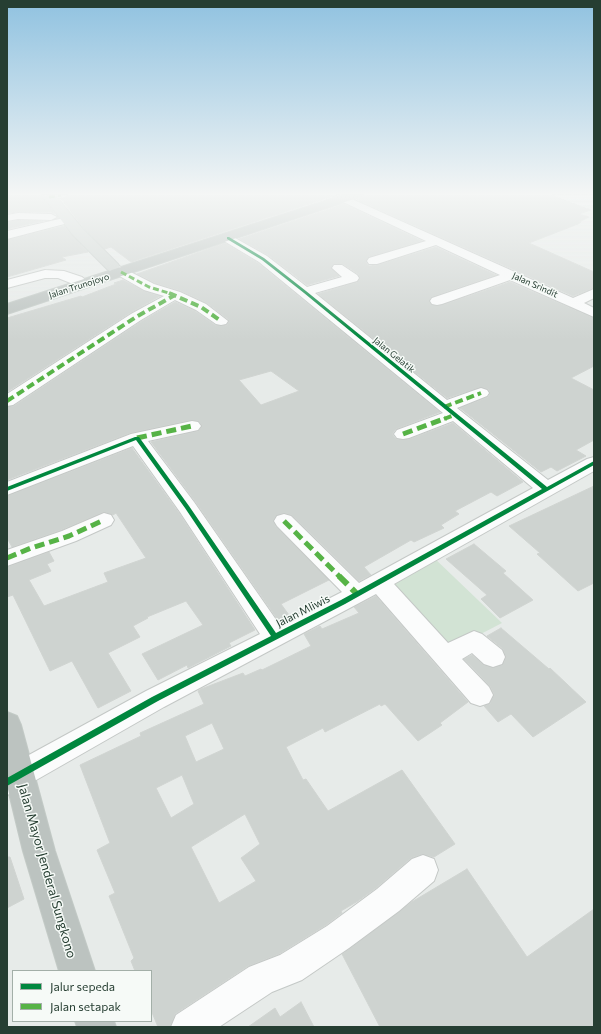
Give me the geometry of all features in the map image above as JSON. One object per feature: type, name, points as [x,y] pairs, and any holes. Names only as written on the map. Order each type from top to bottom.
[{"type":"highway","name":"Jalan Trunojoyo","points":[[7,309],[80,282],[194,243]]},
{"type":"highway","name":"Jalan Trunojoyo","points":[[117,269],[209,243]]},
{"type":"highway","name":"Jalan Trunojoyo","points":[[7,303],[80,282]]},
{"type":"highway","name":"Jalan Mayor Jenderal Sungkono","points":[[7,724],[14,779],[39,851],[77,970]]},
{"type":"main road","points":[[91,243],[117,269]]},
{"type":"street","name":"Jalan Gelatik","points":[[237,243],[262,259],[305,292],[546,489]]},
{"type":"street","points":[[373,261],[428,243]]},
{"type":"street","name":"Jalan Srindit","points":[[435,243],[506,277],[594,313]]},
{"type":"street","points":[[305,292],[352,278],[338,268]]},
{"type":"street","points":[[117,269],[149,287],[175,295],[201,307],[221,321]]},
{"type":"street","points":[[482,270],[506,277]]},
{"type":"street","points":[[7,284],[44,274],[59,274],[80,282]]},
{"type":"street","points":[[437,301],[506,277]]},
{"type":"street","points":[[574,304],[594,293]]},
{"type":"street","points":[[7,401],[136,317],[175,295]]},
{"type":"street","points":[[403,434],[482,393]]},
{"type":"street","points":[[7,489],[137,438],[192,426]]},
{"type":"street","points":[[137,438],[187,507],[275,637]]},
{"type":"street","name":"Jalan Mliwis","points":[[14,779],[155,699],[357,594],[594,463]]},
{"type":"street","points":[[7,558],[37,546],[69,536],[104,520]]},
{"type":"street","points":[[284,521],[357,594]]},
{"type":"street","points":[[379,582],[480,694]]},
{"type":"street","points":[[446,656],[474,641],[494,657]]},
{"type":"street","points":[[188,1027],[261,979],[290,968],[332,941],[388,900],[423,870]]},
{"type":"green space","points":[[431,555],[502,623],[446,652],[382,582]]},
{"type":"building","points":[[7,243],[80,243],[88,252],[62,257],[66,260],[7,277]]},
{"type":"building","points":[[99,243],[189,243],[131,262],[111,247],[105,249]]},
{"type":"building","points":[[225,243],[258,263],[440,412],[396,429],[392,434],[396,439],[410,439],[453,423],[523,482],[497,496],[491,492],[455,511],[459,514],[441,525],[444,528],[414,542],[411,540],[364,567],[371,575],[359,581],[292,515],[284,513],[277,515],[273,520],[276,527],[329,580],[281,604],[289,615],[278,620],[195,501],[151,442],[198,431],[202,426],[198,421],[192,420],[130,433],[7,480],[7,407],[14,406],[142,321],[175,302],[195,311],[215,325],[227,325],[229,320],[207,303],[181,291],[155,283],[137,274]],"holes":[[[271,371],[299,391],[261,405],[239,380]]]},
{"type":"building","points":[[247,243],[415,243],[369,257],[366,262],[369,266],[377,265],[436,247],[496,275],[432,297],[429,302],[432,305],[442,305],[510,282],[594,318],[594,366],[571,378],[594,390],[594,440],[576,450],[586,456],[557,471],[551,467],[541,472],[460,408],[488,397],[490,394],[488,389],[481,387],[447,398],[318,294],[357,282],[360,279],[358,274],[343,264],[334,264],[331,268],[339,276],[307,285],[268,255]]},
{"type":"building","points":[[454,243],[530,243],[594,272],[594,288],[573,296]]},
{"type":"building","points":[[123,280],[144,291],[160,296],[130,313],[7,392],[7,318],[81,296],[82,297]]},
{"type":"building","points":[[132,448],[179,513],[255,630],[229,643],[231,646],[188,668],[187,665],[158,680],[142,654],[203,625],[186,601],[147,617],[148,618],[133,626],[140,637],[108,653],[131,691],[98,708],[72,661],[50,671],[13,595],[7,597],[7,567],[49,552],[54,561],[47,564],[51,571],[29,580],[44,606],[108,582],[104,573],[146,558],[116,513],[113,515],[104,512],[61,530],[12,547],[7,538],[7,496]]},
{"type":"building","points":[[594,486],[594,583],[578,591],[537,554],[540,553],[509,526]]},
{"type":"building","points":[[474,544],[506,571],[503,573],[533,600],[500,618],[481,599],[487,595],[446,559]]},
{"type":"building","points":[[376,596],[468,702],[440,723],[442,725],[418,741],[385,704],[381,706],[380,704],[325,732],[323,728],[286,747],[303,780],[306,779],[328,811],[402,770],[455,844],[434,857],[422,854],[411,858],[376,888],[341,911],[342,913],[326,925],[279,954],[248,966],[175,1014],[170,1027],[158,1027],[152,1012],[152,970],[135,970],[131,961],[134,958],[109,896],[115,893],[97,850],[110,843],[80,765],[141,736],[140,733],[204,704],[198,691],[201,689],[243,673],[245,676],[261,669],[262,670],[311,646],[304,634],[320,626],[322,629],[359,613],[354,607]],"holes":[[[212,723],[224,749],[196,762],[185,736]],[[182,775],[194,804],[171,818],[156,788]],[[245,814],[260,844],[241,858],[256,881],[219,903],[191,847]]]},
{"type":"building","points":[[501,628],[549,669],[550,668],[586,702],[533,737],[511,714],[498,722],[484,706],[490,704],[494,694],[490,686],[464,659],[472,655],[484,665],[493,668],[502,665],[506,658],[503,649],[487,636]]},
{"type":"building","points":[[7,857],[10,857],[24,899],[7,908]]},
{"type":"building","points":[[467,869],[527,957],[594,909],[594,1027],[380,1027],[342,954],[410,903]]},
{"type":"building","points":[[301,1002],[314,1027],[248,1027],[275,1008],[280,1017]]},
{"type":"marked path","points":[[121,272],[149,287],[175,295],[201,307],[221,321]]},
{"type":"marked path","points":[[7,401],[136,317],[175,295]]},
{"type":"marked path","points":[[444,407],[481,393]]},
{"type":"marked path","points":[[403,434],[454,415]]},
{"type":"marked path","points":[[137,438],[192,426]]},
{"type":"marked path","points":[[7,558],[31,548],[69,536],[104,520]]},
{"type":"marked path","points":[[284,521],[357,594]]},
{"type":"cycle path","points":[[237,243],[263,259],[305,292],[546,489]]},
{"type":"cycle path","points":[[7,489],[137,438],[187,507],[275,637]]},
{"type":"cycle path","points":[[7,782],[155,699],[343,602],[594,463]]}]
